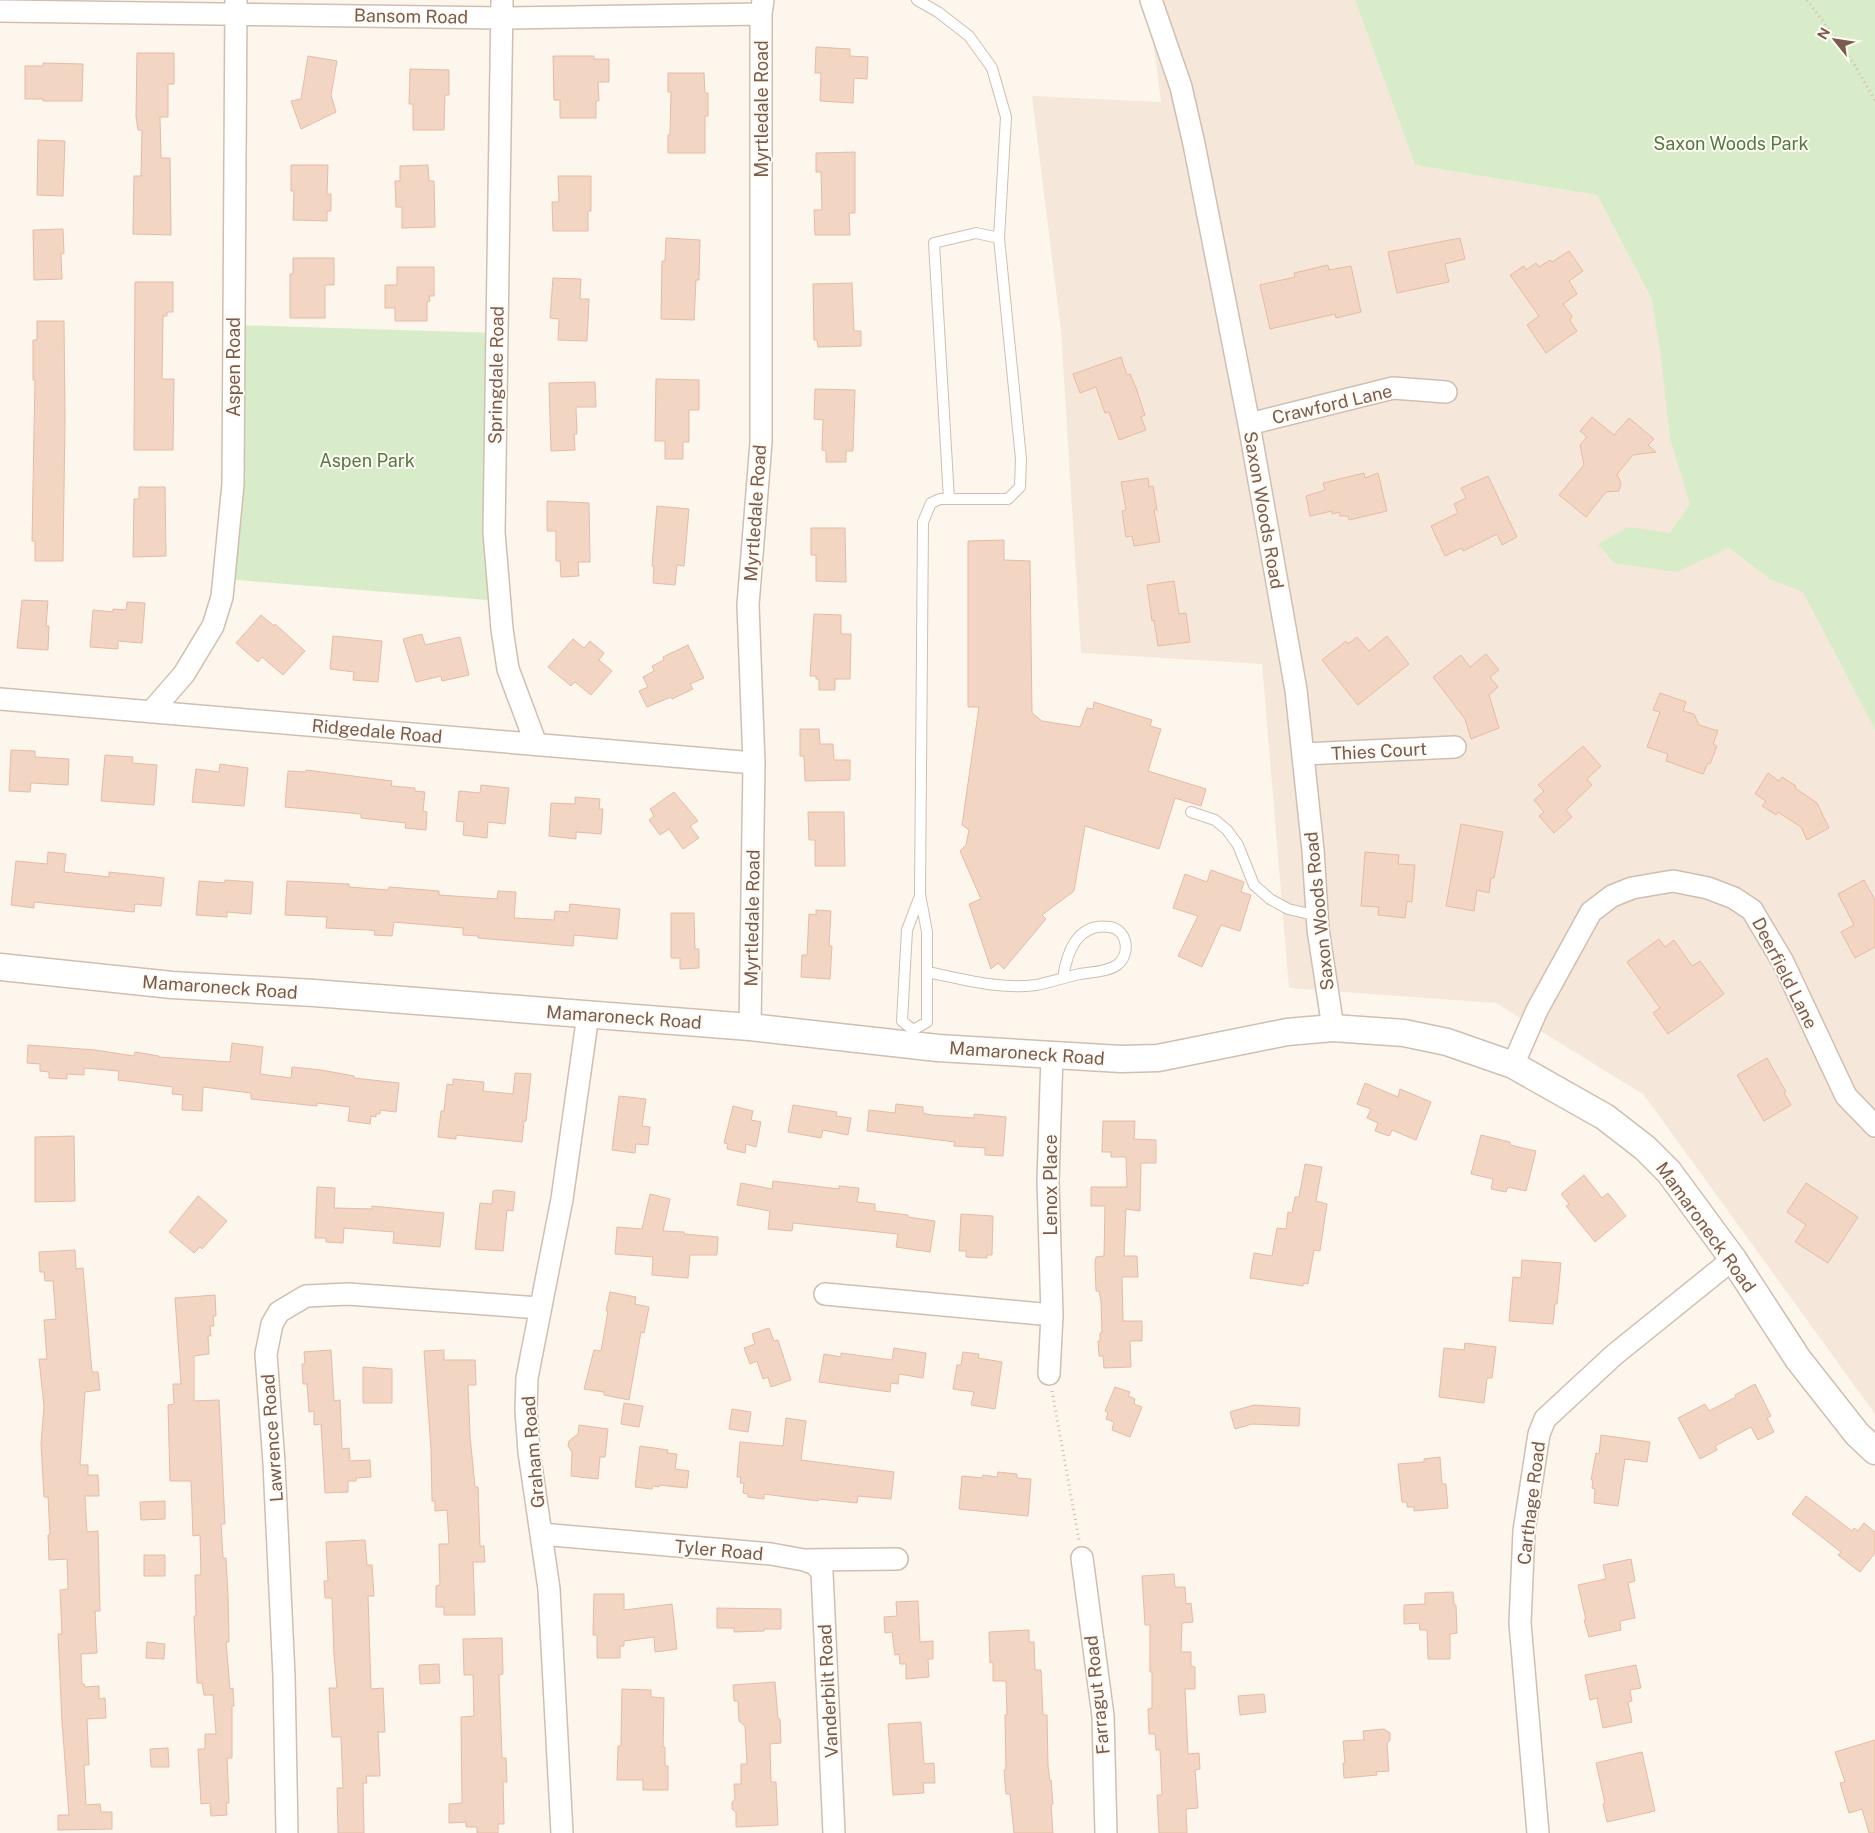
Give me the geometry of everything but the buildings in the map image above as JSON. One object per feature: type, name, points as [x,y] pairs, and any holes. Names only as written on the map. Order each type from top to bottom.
[{"type":"street","name":"Saxon Woods Road","points":[[1151,0],[1181,86],[1188,116],[1249,424],[1296,690],[1318,916],[1333,1028]]},
{"type":"street","name":"Bansom Road","points":[[0,11],[236,7],[502,9],[762,7]]},
{"type":"street","name":"Aspen Road","points":[[151,712],[184,674],[213,626],[222,597],[233,484],[236,7]]},
{"type":"street","name":"Myrtledale Road","points":[[750,1026],[754,763],[748,605],[761,442],[762,7]]},
{"type":"street","name":"Springdale Road","points":[[502,9],[494,532],[502,629],[508,669],[536,744]]},
{"type":"street","name":"Crawford Lane","points":[[1249,424],[1394,388],[1446,392]]},
{"type":"street","name":"Ridgedale Road","points":[[0,699],[754,763]]},
{"type":"street","name":"Thies Court","points":[[1302,754],[1455,747]]},
{"type":"street","name":"Deerfield Lane","points":[[1513,1065],[1538,1010],[1591,912],[1612,896],[1632,888],[1673,881],[1708,888],[1734,898],[1752,910],[1783,962],[1846,1096],[1875,1126]]},
{"type":"street","name":"Mamaroneck Road","points":[[0,967],[172,985],[314,992],[588,1015],[913,1038],[1052,1055],[1121,1059],[1158,1058],[1287,1032],[1333,1028],[1404,1033],[1447,1042],[1513,1065],[1605,1117],[1645,1148],[1669,1172],[1733,1259],[1798,1359],[1857,1434],[1875,1451]]},
{"type":"street","name":"Graham Road","points":[[562,1833],[549,1589],[529,1452],[526,1410],[527,1378],[562,1199],[588,1015]]},
{"type":"street","name":"Lenox Place","points":[[1049,1374],[1052,1315],[1048,1181],[1052,1055]]},
{"type":"street","name":"Carthage Road","points":[[1538,1833],[1520,1622],[1524,1531],[1538,1434],[1545,1419],[1614,1355],[1733,1259]]},
{"type":"street","name":"Lawrence Road","points":[[287,1833],[284,1676],[274,1463],[266,1354],[272,1324],[279,1312],[306,1296],[348,1294],[540,1308]]},
{"type":"street","points":[[825,1294],[1052,1315]]},
{"type":"street","name":"Tyler Road","points":[[541,1534],[771,1554],[804,1560],[897,1559]]},
{"type":"street","name":"Farragut Road","points":[[1082,1558],[1102,1716],[1106,1833]]},
{"type":"street","name":"Vanderbilt Road","points":[[804,1560],[815,1564],[822,1572],[834,1833]]},
{"type":"lane","points":[[917,0],[938,12],[969,36],[992,68],[1006,117],[999,238],[1021,459],[1020,487],[1008,499],[940,499],[931,503],[923,522],[920,894],[928,932],[927,1022],[913,1038],[902,1020],[907,930],[920,894]]},
{"type":"lane","points":[[949,499],[934,243],[976,233],[999,238]]},
{"type":"lane","points":[[1191,812],[1215,820],[1227,830],[1238,845],[1254,885],[1270,899],[1288,909],[1318,916]]},
{"type":"lane","points":[[927,972],[998,986],[1035,985],[1102,970],[1118,964],[1125,954],[1126,943],[1123,933],[1114,927],[1101,925],[1090,928],[1072,947],[1063,978]]},
{"type":"path","points":[[1807,0],[1851,59],[1875,100]]},
{"type":"path","points":[[1049,1374],[1082,1558]]},
{"type":"shaded area","points":[[1148,0],[1355,0],[1415,165],[1597,195],[1875,730],[1875,1414],[1644,1095],[1496,1003],[1289,988],[1262,664],[1081,653],[1061,331],[1032,96],[1161,102]]},
{"type":"green space","name":"Saxon Woods Park","points":[[1355,0],[1875,0],[1875,730],[1803,592],[1770,579],[1729,548],[1676,572],[1614,563],[1598,544],[1628,527],[1670,533],[1690,504],[1670,438],[1652,300],[1597,195],[1415,165]]},
{"type":"green space","name":"Aspen Park","points":[[234,325],[497,333],[499,601],[224,579]]}]
